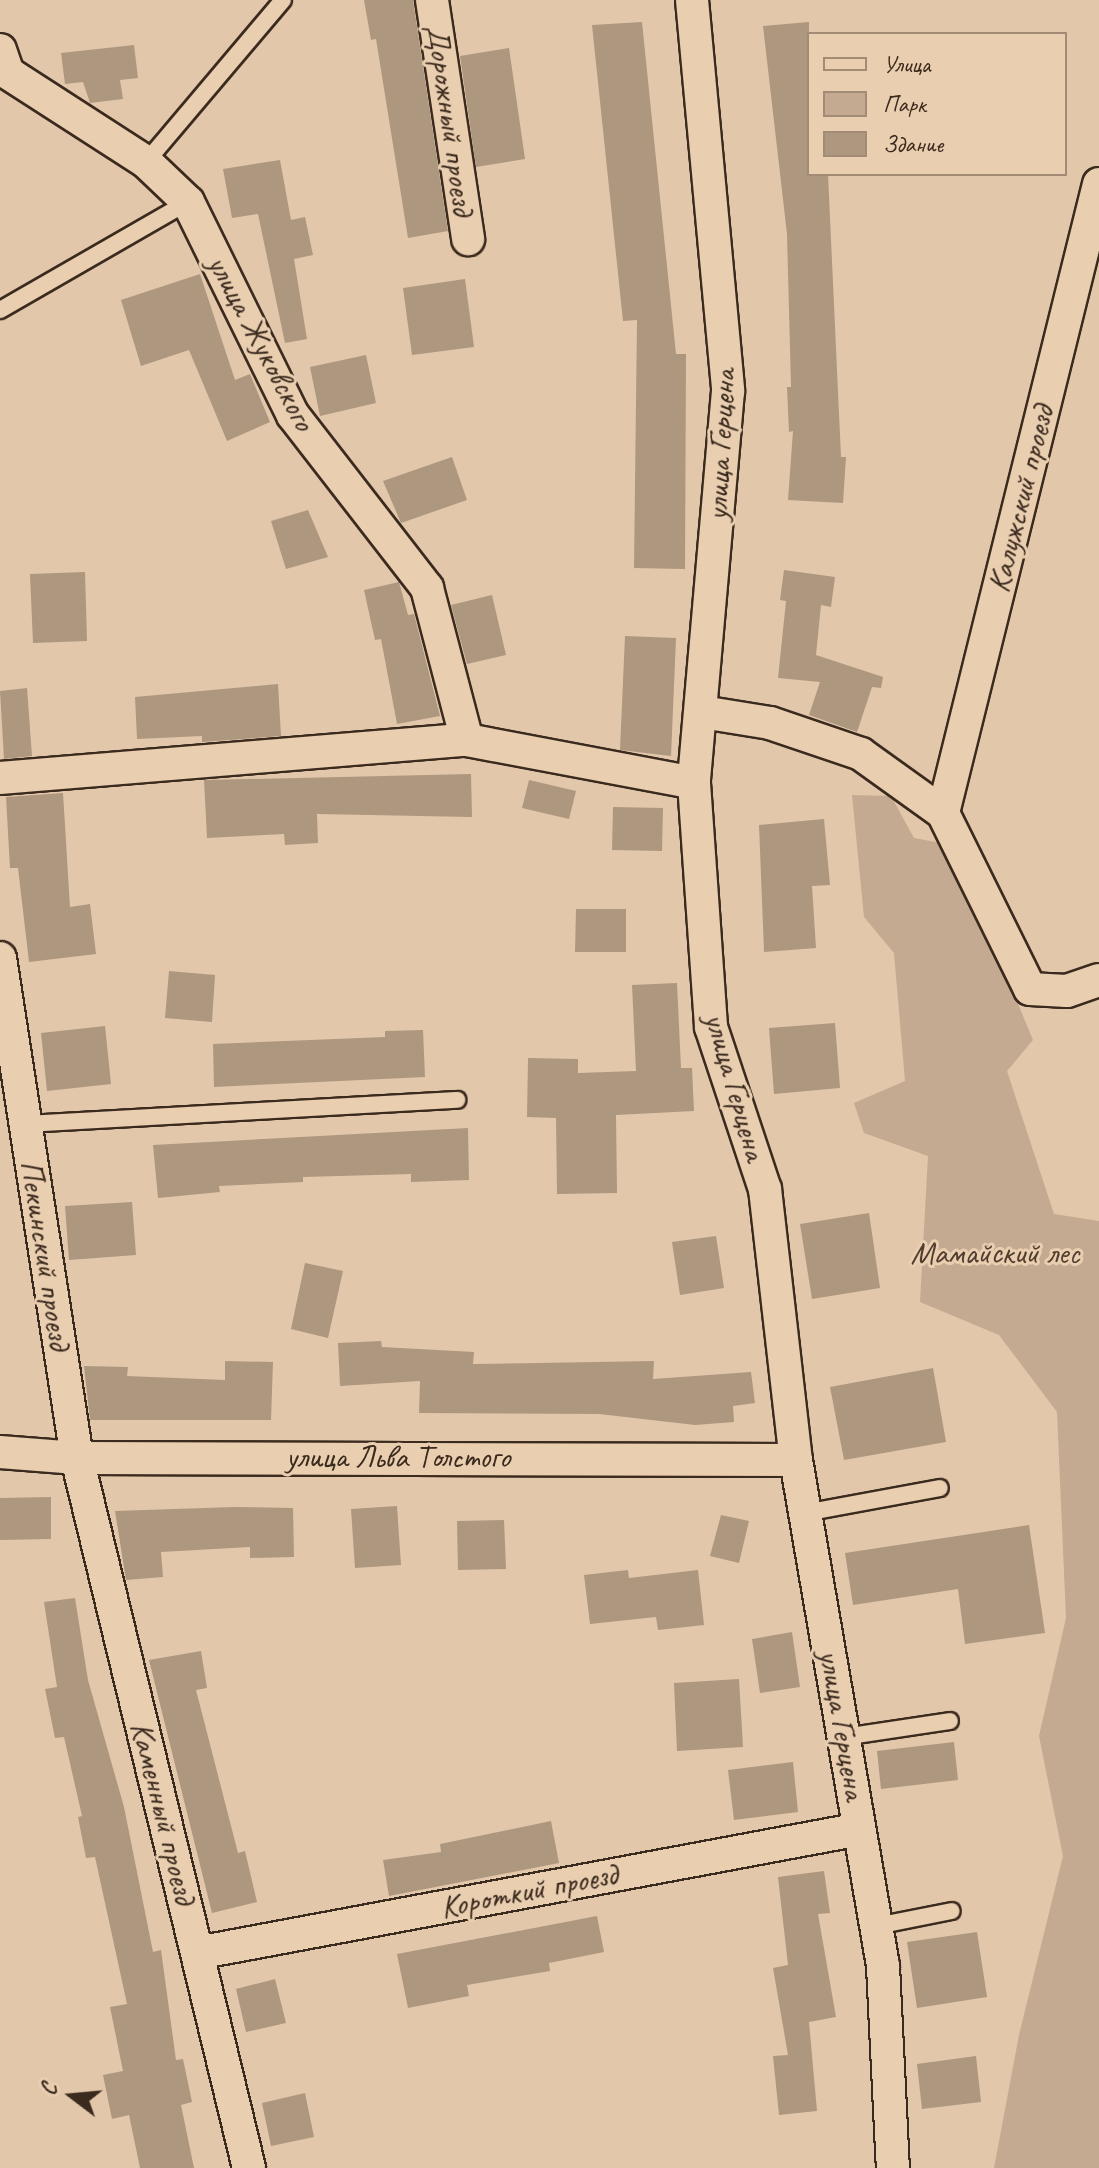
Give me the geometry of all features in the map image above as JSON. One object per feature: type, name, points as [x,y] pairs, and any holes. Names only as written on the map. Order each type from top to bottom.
[{"type":"street","name":"Дорожный проезд","points":[[432,0],[468,239]]},
{"type":"street","name":"улица Герцена","points":[[692,0],[728,391],[694,783],[711,1027],[765,1189],[796,1460],[883,1966],[893,2168]]},
{"type":"street","name":"улица Жуковского","points":[[0,50],[8,73],[146,162],[188,202],[293,415],[427,588],[467,740]]},
{"type":"street","name":"Калужский проезд","points":[[943,813],[1099,184]]},
{"type":"street","points":[[702,712],[770,723],[861,754],[943,813],[1030,989],[1067,991],[1099,980]]},
{"type":"street","points":[[0,778],[467,740],[694,783]]},
{"type":"street","name":"Пекинский проезд","points":[[0,958],[77,1458]]},
{"type":"street","name":"улица Льва Толстого","points":[[0,1452],[77,1458],[796,1460]]},
{"type":"street","name":"Каменный проезд","points":[[77,1458],[249,2168]]},
{"type":"street","name":"Короткий проезд","points":[[197,1953],[860,1829]]},
{"type":"lane","points":[[146,162],[283,0]]},
{"type":"lane","points":[[0,310],[188,202]]},
{"type":"lane","points":[[25,1124],[457,1100]]},
{"type":"lane","points":[[805,1513],[940,1488]]},
{"type":"lane","points":[[844,1737],[950,1721]]},
{"type":"lane","points":[[876,1926],[952,1911]]},
{"type":"green space","name":"Мамайский лес","points":[[852,795],[891,796],[914,838],[952,845],[1033,1040],[1007,1071],[1054,1214],[1099,1221],[1099,2168],[994,2168],[1019,2035],[1063,1856],[1039,1736],[1066,1618],[1057,1412],[999,1335],[920,1302],[928,1156],[864,1133],[854,1103],[905,1081],[894,953],[864,917]]},
{"type":"building","points":[[364,0],[413,0],[448,231],[408,238],[376,39],[371,40]]},
{"type":"building","points":[[642,22],[676,354],[686,354],[685,569],[634,568],[637,320],[623,321],[592,25]]},
{"type":"building","points":[[809,22],[807,176],[828,176],[841,457],[846,457],[843,503],[788,500],[793,431],[789,432],[787,387],[791,387],[787,234],[763,26]]},
{"type":"building","points":[[134,45],[138,78],[120,80],[123,99],[90,103],[83,82],[65,84],[61,53]]},
{"type":"building","points":[[509,48],[525,159],[476,167],[460,56]]},
{"type":"building","points":[[280,160],[291,220],[305,217],[313,255],[294,259],[307,339],[285,343],[258,214],[232,218],[223,169]]},
{"type":"building","points":[[200,274],[235,380],[250,374],[270,422],[227,441],[189,350],[141,366],[121,300]]},
{"type":"building","points":[[465,279],[474,347],[412,355],[403,288]]},
{"type":"building","points":[[366,355],[376,403],[320,416],[310,367]]},
{"type":"building","points":[[452,457],[467,500],[401,523],[383,481]]},
{"type":"building","points":[[308,510],[328,557],[286,569],[271,521]]},
{"type":"building","points":[[784,570],[835,577],[831,607],[821,605],[816,655],[883,677],[881,688],[872,687],[857,732],[809,715],[820,682],[778,678],[786,601],[780,600]]},
{"type":"building","points":[[85,572],[87,641],[33,643],[30,574]]},
{"type":"building","points":[[399,582],[408,615],[414,614],[440,716],[397,724],[381,639],[375,640],[364,590]]},
{"type":"building","points":[[492,595],[506,655],[467,664],[451,605]]},
{"type":"building","points":[[625,636],[676,638],[671,756],[620,750]]},
{"type":"building","points":[[278,684],[281,736],[202,742],[202,736],[137,739],[135,697]]},
{"type":"building","points":[[27,688],[32,756],[4,759],[0,691]]},
{"type":"building","points":[[471,774],[472,817],[317,814],[318,843],[285,845],[284,834],[207,838],[204,780]]},
{"type":"building","points":[[529,780],[576,791],[569,819],[522,808]]},
{"type":"building","points":[[63,793],[70,907],[90,904],[96,954],[29,962],[18,868],[10,868],[6,797]]},
{"type":"building","points":[[613,807],[663,808],[662,851],[612,850]]},
{"type":"building","points":[[824,819],[830,885],[812,886],[816,948],[764,952],[759,825]]},
{"type":"building","points":[[576,909],[626,909],[626,952],[575,952]]},
{"type":"building","points":[[169,971],[215,975],[212,1022],[165,1018]]},
{"type":"building","points":[[677,983],[681,1068],[692,1068],[694,1111],[616,1115],[617,1193],[557,1194],[556,1118],[527,1117],[528,1058],[578,1059],[578,1073],[636,1071],[632,985]]},
{"type":"building","points":[[835,1023],[840,1088],[774,1094],[769,1028]]},
{"type":"building","points":[[105,1026],[111,1084],[47,1091],[41,1033]]},
{"type":"building","points":[[423,1030],[425,1077],[214,1087],[213,1044],[385,1037],[385,1031]]},
{"type":"building","points":[[468,1128],[469,1180],[411,1182],[411,1174],[303,1177],[303,1182],[219,1186],[220,1192],[158,1198],[153,1145]]},
{"type":"building","points":[[132,1202],[136,1255],[69,1260],[65,1206]]},
{"type":"building","points":[[869,1213],[880,1288],[812,1299],[800,1224]]},
{"type":"building","points":[[716,1236],[724,1288],[680,1295],[672,1242]]},
{"type":"building","points":[[305,1263],[343,1271],[328,1338],[291,1329]]},
{"type":"building","points":[[381,1341],[382,1347],[474,1352],[473,1364],[654,1361],[653,1379],[751,1372],[755,1403],[733,1406],[734,1422],[695,1425],[599,1414],[419,1413],[420,1381],[340,1386],[338,1343]]},
{"type":"building","points":[[225,1361],[273,1362],[271,1420],[90,1420],[84,1366],[128,1367],[127,1376],[225,1380]]},
{"type":"building","points":[[933,1368],[946,1442],[844,1460],[830,1387]]},
{"type":"building","points":[[51,1497],[51,1539],[0,1540],[0,1498]]},
{"type":"building","points":[[397,1506],[401,1565],[355,1568],[351,1509]]},
{"type":"building","points":[[293,1508],[294,1557],[250,1558],[250,1547],[161,1552],[163,1577],[126,1580],[115,1511]]},
{"type":"building","points":[[721,1515],[749,1521],[739,1563],[710,1556]]},
{"type":"building","points":[[504,1520],[506,1569],[458,1570],[457,1521]]},
{"type":"building","points":[[1029,1525],[1045,1633],[965,1644],[958,1589],[853,1605],[845,1553]]},
{"type":"building","points":[[628,1570],[629,1578],[698,1570],[704,1625],[658,1630],[656,1617],[590,1624],[584,1575]]},
{"type":"building","points":[[75,1598],[88,1680],[124,1807],[153,1952],[161,1950],[176,2060],[183,2059],[192,2102],[181,2105],[194,2168],[140,2168],[129,2115],[112,2119],[103,2075],[123,2071],[110,2007],[127,2004],[95,1857],[86,1858],[78,1817],[82,1816],[64,1737],[55,1738],[45,1689],[57,1687],[44,1602]]},
{"type":"building","points":[[792,1632],[800,1687],[760,1693],[752,1639]]},
{"type":"building","points":[[201,1651],[207,1688],[196,1690],[238,1853],[245,1851],[257,1902],[212,1913],[149,1660]]},
{"type":"building","points":[[739,1679],[743,1747],[677,1751],[674,1683]]},
{"type":"building","points":[[954,1742],[958,1780],[881,1789],[877,1751]]},
{"type":"building","points":[[793,1762],[798,1812],[734,1820],[728,1770]]},
{"type":"building","points":[[551,1821],[559,1863],[389,1896],[383,1860],[441,1852],[440,1844]]},
{"type":"building","points":[[824,1871],[830,1913],[818,1914],[836,2017],[809,2022],[817,2111],[779,2115],[773,2056],[788,2055],[773,1968],[788,1965],[778,1877]]},
{"type":"building","points":[[597,1916],[604,1952],[549,1963],[550,1971],[467,1985],[469,1996],[408,2008],[397,1954]]},
{"type":"building","points":[[977,1932],[987,1997],[917,2008],[907,1942]]},
{"type":"building","points":[[275,1979],[286,2023],[246,2032],[236,1989]]},
{"type":"building","points":[[976,2056],[981,2102],[922,2109],[917,2064]]},
{"type":"building","points":[[305,2093],[314,2137],[271,2146],[262,2103]]}]
